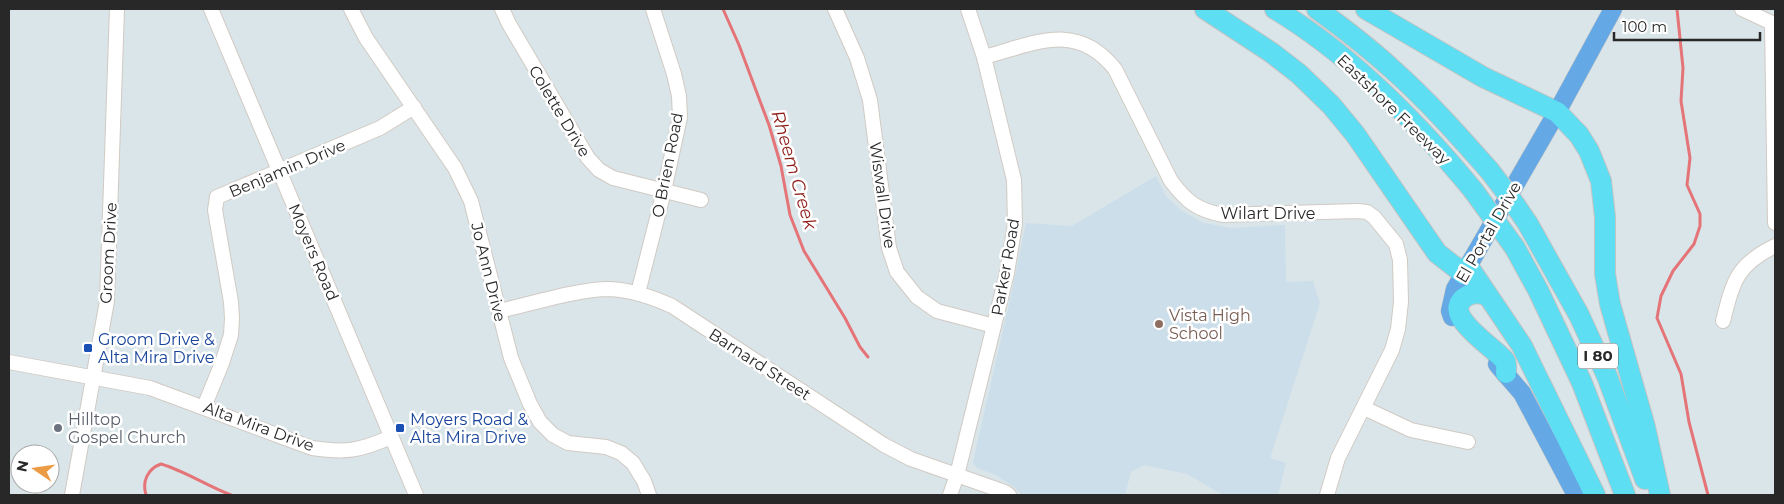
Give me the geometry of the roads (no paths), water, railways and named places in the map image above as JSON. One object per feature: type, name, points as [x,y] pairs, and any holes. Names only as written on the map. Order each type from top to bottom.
[{"type":"highway","points":[[1205,9],[1299,74],[1331,106],[1355,134],[1437,254],[1466,270],[1488,296],[1522,346],[1596,495]]},
{"type":"highway","name":"Eastshore Freeway","points":[[1275,9],[1292,19],[1340,55],[1376,87],[1443,154],[1473,190],[1515,248],[1538,290],[1582,383],[1625,495]]},
{"type":"highway","name":"Eastshore Freeway","points":[[1317,9],[1392,69],[1456,133],[1488,170],[1528,224],[1579,315],[1607,376],[1651,495]]},
{"type":"highway","points":[[1366,9],[1483,77],[1556,112],[1578,135],[1589,151],[1601,181],[1605,217],[1605,274],[1610,304],[1644,427],[1660,495]]},
{"type":"highway","points":[[1488,296],[1479,293],[1462,300],[1460,315],[1466,326],[1490,346],[1505,362],[1506,373]]},
{"type":"main road","name":"El Portal Drive","points":[[1576,495],[1522,393],[1506,373],[1456,327],[1450,311],[1455,289],[1613,9]]},
{"type":"street","name":"Groom Drive","points":[[72,495],[107,301],[117,9]]},
{"type":"street","name":"Moyers Road","points":[[211,9],[416,495]]},
{"type":"street","name":"Jo Ann Drive","points":[[351,9],[366,38],[455,168],[471,201],[511,358],[530,404],[540,422],[553,435],[568,443],[606,447],[620,453],[633,463],[644,481],[649,495]]},
{"type":"street","name":"Colette Drive","points":[[502,9],[588,158],[599,170],[613,178],[701,200]]},
{"type":"street","name":"O Brien Road","points":[[638,293],[664,191],[680,117],[679,96],[674,74],[653,9]]},
{"type":"street","name":"Wiswall Drive","points":[[835,9],[857,58],[870,100],[889,248],[897,272],[917,297],[937,311],[994,326]]},
{"type":"street","name":"Parker Road","points":[[950,495],[957,475],[1007,273],[1015,224],[1014,180],[984,57],[968,9]]},
{"type":"street","points":[[1742,9],[1774,23],[1775,223]]},
{"type":"street","name":"Wilart Drive","points":[[984,57],[1054,39],[1076,40],[1094,48],[1115,69],[1171,181],[1192,204],[1207,212],[1223,215],[1367,212],[1374,216],[1396,244],[1400,260],[1401,302],[1398,330],[1392,350],[1338,458],[1327,495]]},
{"type":"street","name":"Benjamin Drive","points":[[204,407],[231,335],[231,302],[215,210],[217,197],[280,172],[380,128],[414,107]]},
{"type":"street","points":[[1723,321],[1732,286],[1738,274],[1752,260],[1775,246]]},
{"type":"street","name":"Barnard Street","points":[[499,311],[608,289],[638,293],[672,306],[884,446],[911,459],[1009,495]]},
{"type":"street","name":"Alta Mira Drive","points":[[9,362],[150,388],[312,448],[336,451],[357,450],[391,437]]},
{"type":"street","points":[[1364,408],[1411,430],[1468,442]]},
{"type":"waterway","name":"Rheem Creek","points":[[723,9],[739,45],[769,125],[781,166],[790,215],[804,251],[845,318],[860,347],[868,357]]},
{"type":"waterway","points":[[1677,9],[1683,68],[1681,101],[1690,158],[1687,185],[1700,214],[1700,226],[1694,244],[1673,271],[1661,296],[1657,318],[1681,374],[1689,422],[1708,495]]},
{"type":"waterway","points":[[146,495],[145,481],[147,476],[152,469],[161,464],[231,495]]},
{"type":"place","name":"Vista High School","points":[[1159,324]]},
{"type":"place","name":"Groom Drive & Alta Mira Drive","points":[[88,348]]},
{"type":"place","name":"Hilltop Gospel Church","points":[[58,428]]},
{"type":"place","name":"Moyers Road & Alta Mira Drive","points":[[400,428]]}]
